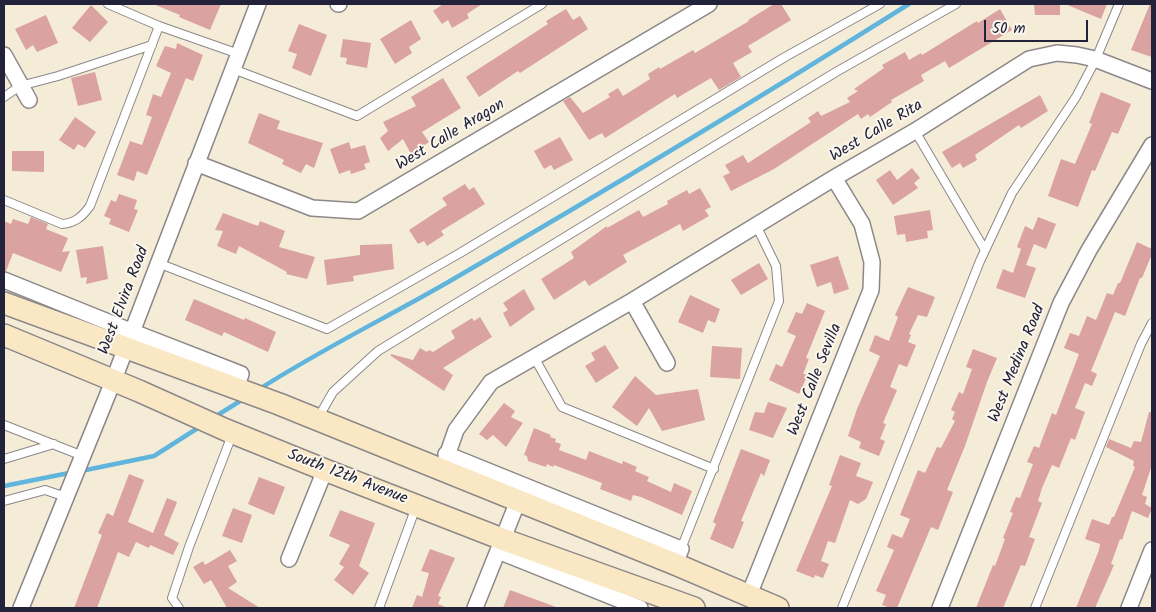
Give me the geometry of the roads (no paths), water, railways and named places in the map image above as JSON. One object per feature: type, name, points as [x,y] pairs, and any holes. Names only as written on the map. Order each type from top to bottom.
[{"type":"street","name":"West Elvira Road","points":[[21,608],[114,381],[258,4]]},
{"type":"street","name":"West Calle Aragon","points":[[196,163],[312,208],[358,211],[709,4]]},
{"type":"street","name":"West Calle Rita","points":[[444,462],[456,430],[491,382],[632,301],[915,131],[1028,59],[1057,53],[1095,59],[1152,81]]},
{"type":"street","points":[[4,55],[29,100]]},
{"type":"street","name":"West Medina Road","points":[[940,608],[1061,303],[1089,250],[1152,145]]},
{"type":"street","name":"West Calle Sevilla","points":[[749,595],[871,290],[872,262],[862,224],[834,178]]},
{"type":"street","points":[[4,280],[129,340],[237,388],[317,419],[444,462],[678,556],[749,595],[778,608]]},
{"type":"street","points":[[632,301],[667,363]]},
{"type":"street","points":[[4,303],[129,340]]},
{"type":"street","name":"South 12th Avenue","points":[[4,335],[229,431],[417,505],[500,545],[640,608]]},
{"type":"street","points":[[444,462],[518,501],[678,556]]},
{"type":"street","points":[[289,559],[325,470]]},
{"type":"street","points":[[475,608],[518,501]]},
{"type":"street","name":"South 12th Avenue","points":[[500,545],[694,608]]},
{"type":"street","points":[[1129,608],[1152,550]]},
{"type":"lane","points":[[108,4],[159,26],[239,54]]},
{"type":"lane","points":[[233,69],[356,116],[542,4]]},
{"type":"lane","points":[[158,263],[327,329],[460,253],[785,57],[880,4]]},
{"type":"lane","points":[[317,419],[333,392],[378,351],[827,77],[956,4]]},
{"type":"lane","points":[[842,608],[985,250],[1012,193],[1076,96],[1095,59],[1119,4]]},
{"type":"lane","points":[[4,200],[62,224],[72,223],[83,215],[90,206],[159,26]]},
{"type":"lane","points":[[4,97],[20,86],[152,46]]},
{"type":"lane","points":[[915,131],[985,250]]},
{"type":"lane","points":[[678,556],[779,301],[776,266],[756,226]]},
{"type":"lane","points":[[1035,608],[1141,344],[1152,323]]},
{"type":"lane","points":[[534,357],[562,408],[714,469]]},
{"type":"lane","points":[[4,424],[54,444],[82,458]]},
{"type":"lane","points":[[179,608],[172,598],[229,431]]},
{"type":"lane","points":[[4,459],[54,444]]},
{"type":"lane","points":[[4,501],[45,490],[66,497]]},
{"type":"lane","points":[[379,608],[417,505]]},
{"type":"waterway","points":[[258,390],[305,361],[450,281],[566,213],[738,110],[909,4]]},
{"type":"waterway","points":[[213,418],[245,398]]},
{"type":"waterway","points":[[81,471],[154,456],[201,426]]},
{"type":"waterway","points":[[4,486],[74,472]]}]
